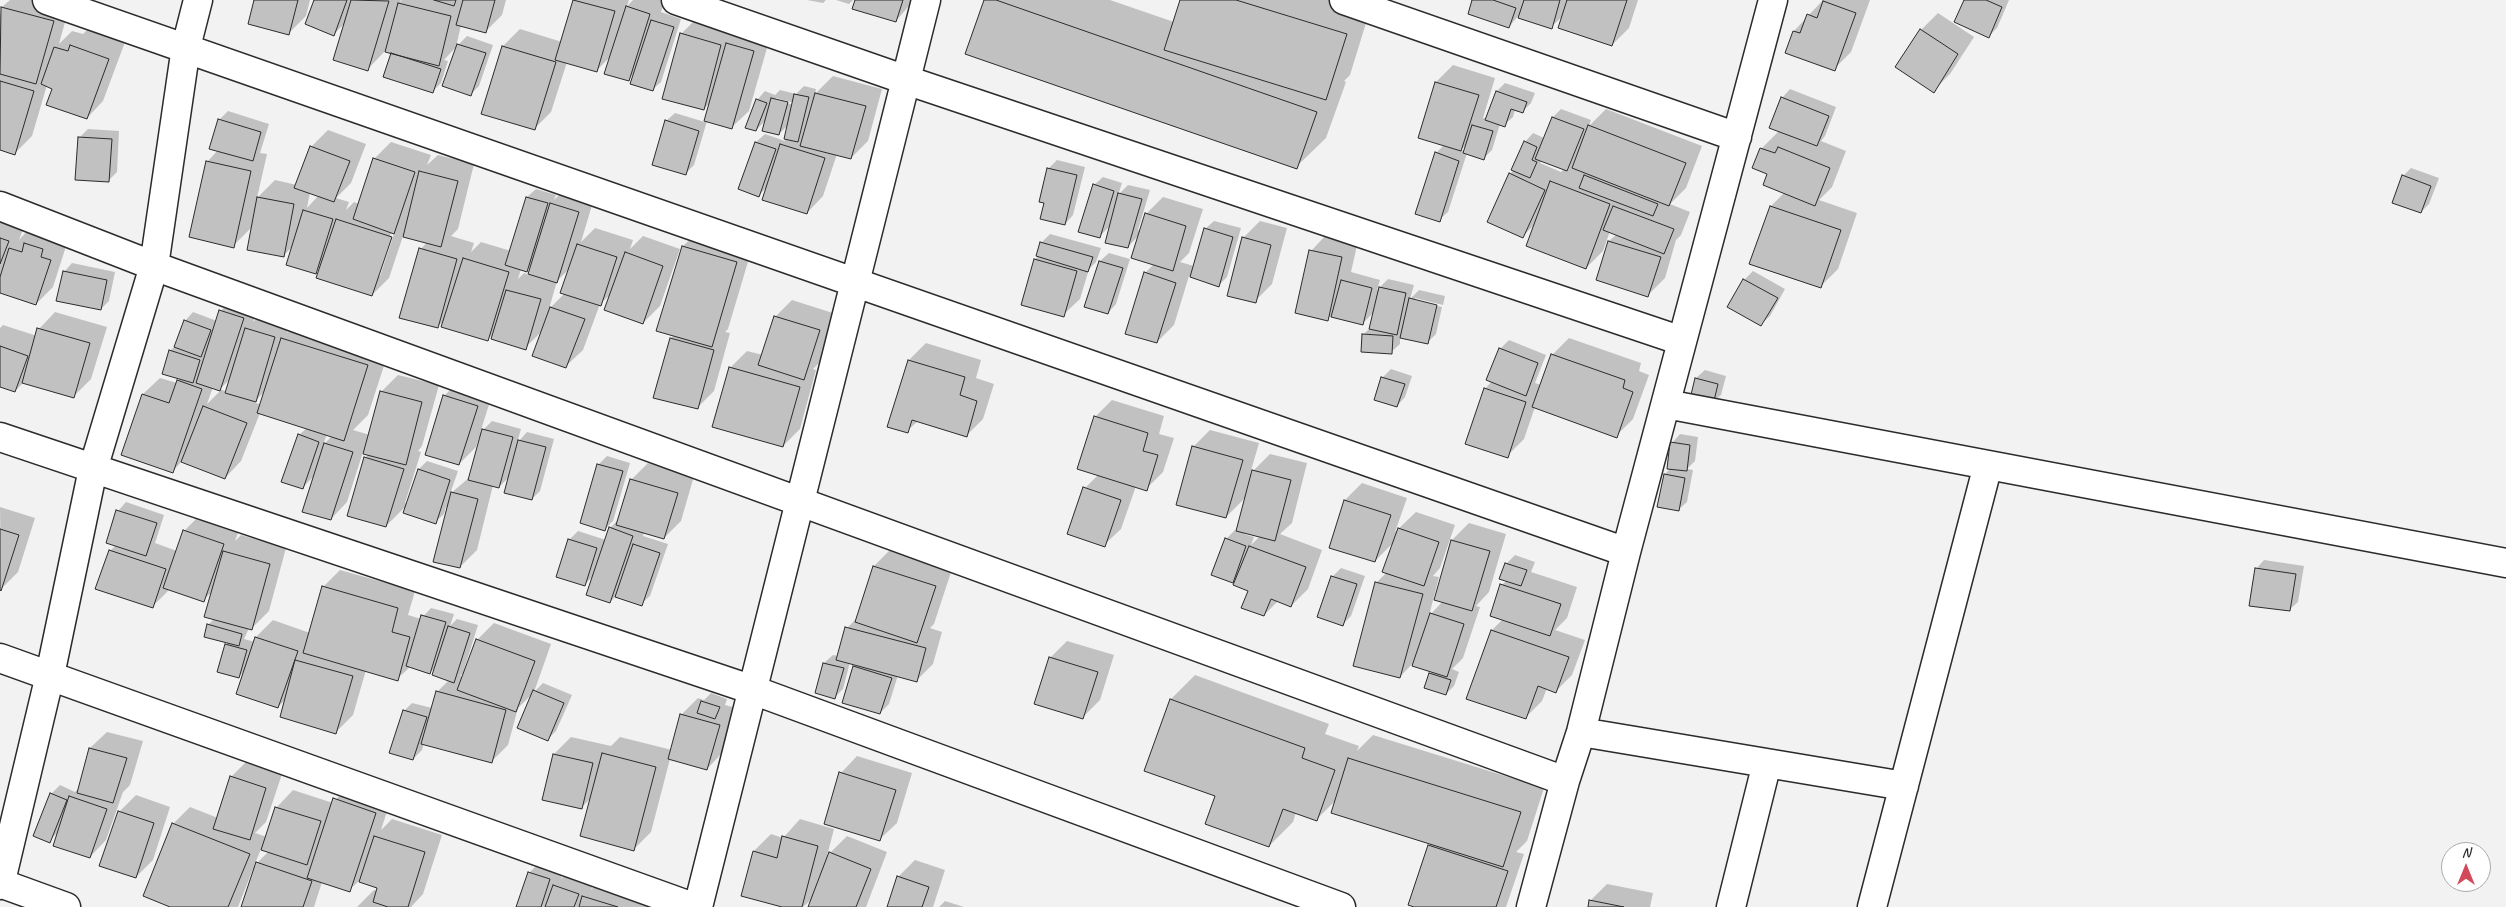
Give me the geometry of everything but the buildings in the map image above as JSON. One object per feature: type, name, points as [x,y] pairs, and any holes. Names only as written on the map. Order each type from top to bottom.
[{"type":"street","points":[[48,0],[1626,552]]},
{"type":"street","points":[[66,907],[0,883],[50,676],[93,469],[154,266],[186,48],[198,0]]},
{"type":"street","points":[[676,0],[906,80],[1682,341]]},
{"type":"street","points":[[698,907],[926,0]]},
{"type":"street","points":[[1344,0],[1737,137]]},
{"type":"street","points":[[1531,907],[1565,781],[1581,732],[1626,552],[1773,0]]},
{"type":"street","points":[[0,206],[154,266],[1565,781]]},
{"type":"street","points":[[1666,404],[2506,563]]},
{"type":"street","points":[[0,437],[753,690],[1341,907]]},
{"type":"street","points":[[1872,907],[1988,465]]},
{"type":"street","points":[[0,658],[693,907]]},
{"type":"street","points":[[1581,732],[1904,786]]},
{"type":"street","points":[[1731,907],[1767,763]]}]
